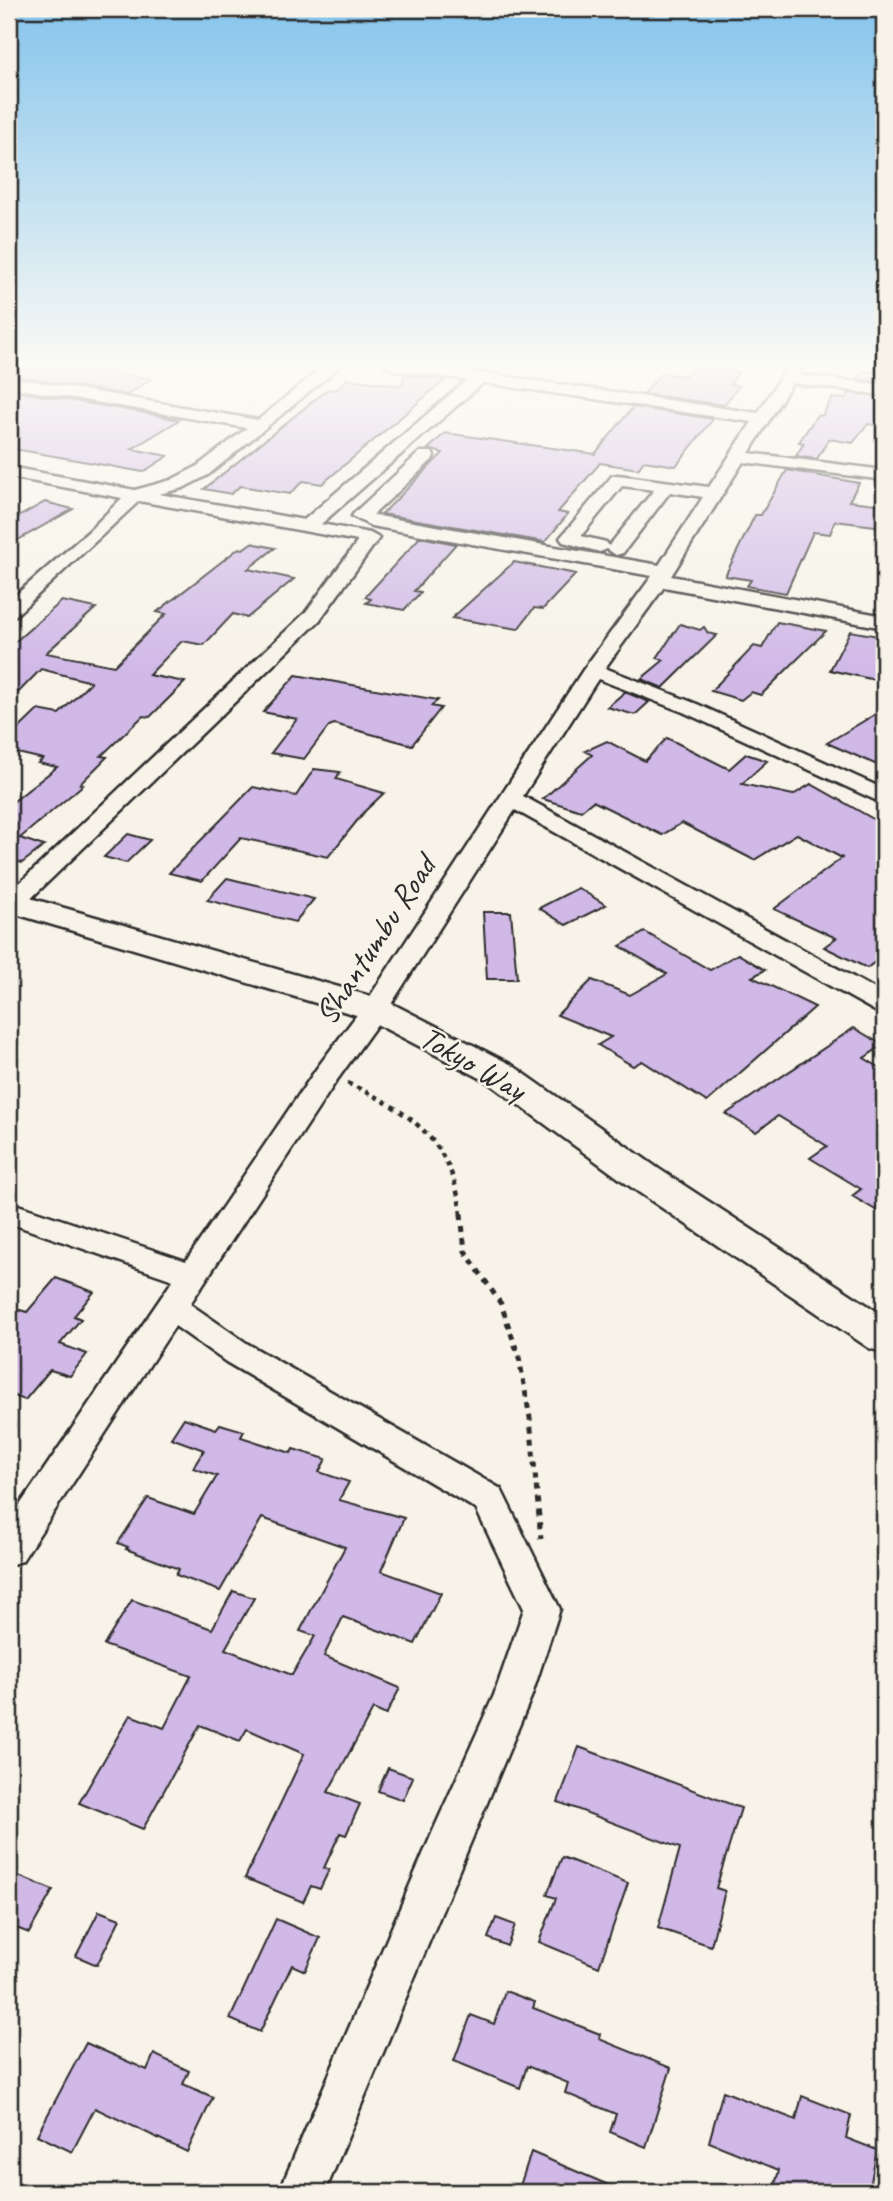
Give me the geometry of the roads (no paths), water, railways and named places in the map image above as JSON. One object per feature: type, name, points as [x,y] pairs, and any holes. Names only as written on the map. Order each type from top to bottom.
[{"type":"main road","name":"Tokyo Way","points":[[10,902],[375,1009],[499,1073],[645,1178],[884,1338]]},
{"type":"street","points":[[9,611],[136,495],[177,484],[206,468]]},
{"type":"street","points":[[307,527],[375,468]]},
{"type":"street","points":[[413,468],[361,516],[371,521],[665,571],[884,622]]},
{"type":"street","name":"Shantumbu Road","points":[[9,1550],[327,1074],[375,1009],[509,797],[593,670],[665,571],[729,468]]},
{"type":"street","points":[[827,468],[884,475]]},
{"type":"street","points":[[9,472],[370,538],[312,617],[10,902]]},
{"type":"street","points":[[665,571],[616,549],[576,542],[569,538],[618,480],[713,494]]},
{"type":"street","points":[[616,549],[665,487]]},
{"type":"street","points":[[593,670],[690,708],[884,797]]},
{"type":"street","points":[[509,797],[884,1005]]},
{"type":"street","points":[[9,1212],[194,1276]]},
{"type":"street","points":[[172,1308],[237,1353],[489,1499],[542,1609],[513,1696],[453,1831],[302,2192]]}]
